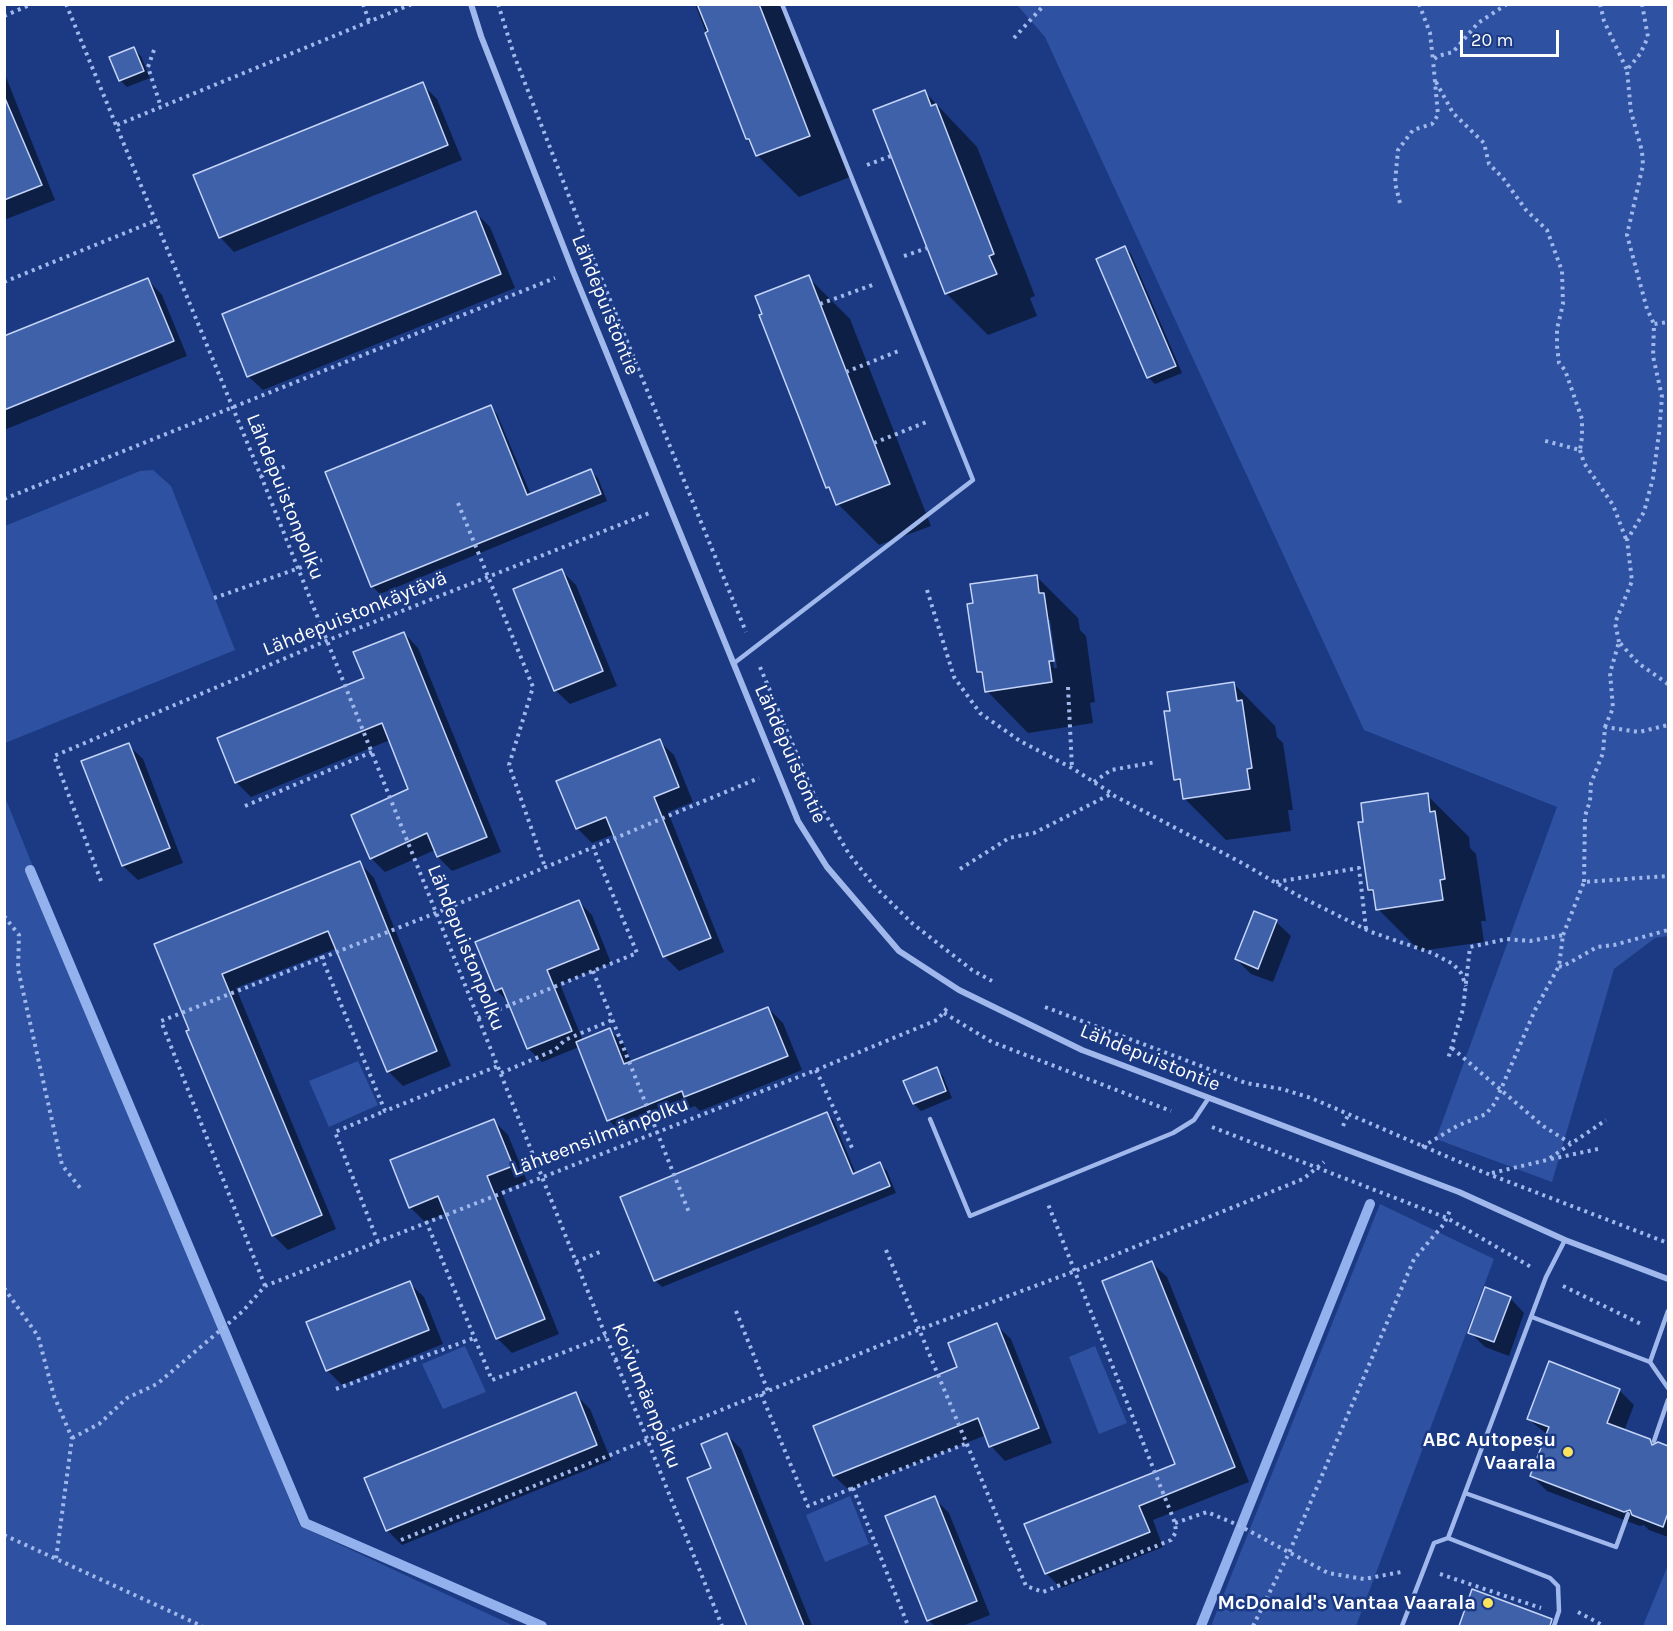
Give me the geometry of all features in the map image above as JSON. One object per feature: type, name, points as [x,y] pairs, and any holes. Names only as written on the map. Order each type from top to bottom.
[{"type":"street","name":"Lähdepuistontie","points":[[471,4],[481,36],[573,272],[798,821],[827,867],[899,951],[959,990],[1028,1025],[1208,1099],[1458,1192],[1565,1240],[1668,1279]]},
{"type":"lane","points":[[733,664],[752,647],[974,480],[782,4]]},
{"type":"lane","points":[[930,1119],[970,1216],[1173,1133],[1194,1120],[1208,1099]]},
{"type":"lane","points":[[1448,1538],[1546,1277],[1565,1240]]},
{"type":"lane","points":[[1650,1362],[1668,1311]]},
{"type":"lane","points":[[1532,1317],[1650,1362],[1668,1388]]},
{"type":"lane","points":[[1654,1441],[1668,1400]]},
{"type":"lane","points":[[1465,1493],[1616,1547],[1628,1514]]},
{"type":"lane","points":[[1402,1626],[1434,1543],[1448,1538],[1550,1578],[1558,1586],[1559,1611],[1554,1626]]},
{"type":"path","points":[[4,16],[32,4]]},
{"type":"path","points":[[66,4],[117,124],[412,4]]},
{"type":"path","points":[[363,4],[369,21]]},
{"type":"path","points":[[498,4],[514,55],[595,263],[798,762],[840,839],[875,887],[941,948],[972,970],[999,985]]},
{"type":"path","points":[[1014,38],[1045,4]]},
{"type":"path","points":[[1400,203],[1395,183],[1398,150],[1413,130],[1432,124],[1438,115],[1430,33],[1419,4]]},
{"type":"path","points":[[1433,60],[1438,56],[1453,52],[1478,23],[1507,4]]},
{"type":"path","points":[[1600,4],[1604,21],[1627,70],[1631,112],[1642,151],[1643,165],[1627,235],[1647,309],[1654,324],[1653,356],[1662,398],[1653,478],[1644,512],[1627,540]]},
{"type":"path","points":[[1627,70],[1648,37],[1642,4]]},
{"type":"path","points":[[154,50],[148,68],[160,107]]},
{"type":"path","points":[[1422,1147],[1458,1126],[1486,1114],[1500,1091],[1535,1010],[1558,966],[1563,935],[1584,882],[1585,816],[1591,783],[1603,753],[1605,727],[1613,708],[1610,673],[1619,642],[1615,623],[1632,581],[1627,540],[1620,528],[1613,505],[1584,463],[1580,450],[1583,426],[1565,370],[1558,356],[1557,328],[1563,304],[1563,277],[1549,236],[1489,164],[1484,143],[1453,113],[1436,82]]},
{"type":"path","name":"Lähdepuistonpolku","points":[[117,124],[542,1176]]},
{"type":"path","points":[[849,172],[891,156]]},
{"type":"path","points":[[4,282],[157,220]]},
{"type":"path","points":[[4,499],[233,410],[595,263]]},
{"type":"path","points":[[820,304],[892,277]]},
{"type":"path","points":[[1654,324],[1668,322]]},
{"type":"path","points":[[846,372],[919,343]]},
{"type":"path","points":[[874,443],[947,414]]},
{"type":"path","points":[[1542,440],[1580,450]]},
{"type":"path","points":[[261,476],[286,466]]},
{"type":"path","points":[[458,503],[533,687],[509,765],[545,867]]},
{"type":"path","name":"Lähdepuistonkäytävä","points":[[101,881],[54,756],[327,641],[670,505]]},
{"type":"path","points":[[214,598],[322,560]]},
{"type":"path","points":[[927,590],[954,677],[980,713],[1020,741],[1072,768],[1112,794],[1275,882],[1367,930],[1453,964],[1461,973],[1466,986]]},
{"type":"path","points":[[1619,642],[1638,663],[1668,684]]},
{"type":"path","points":[[1068,687],[1072,768]]},
{"type":"path","points":[[1605,727],[1639,732],[1668,725]]},
{"type":"path","points":[[245,806],[372,752]]},
{"type":"path","points":[[72,1438],[99,1424],[127,1398],[157,1384],[243,1311],[265,1286],[161,1021],[321,956],[436,913],[798,762]]},
{"type":"path","points":[[1094,782],[1111,770],[1156,762]]},
{"type":"path","points":[[960,869],[1009,838],[1034,834],[1112,794]]},
{"type":"path","points":[[478,1018],[637,953],[593,847]]},
{"type":"path","points":[[1275,882],[1359,868],[1367,930]]},
{"type":"path","points":[[1584,882],[1668,876]]},
{"type":"path","points":[[4,916],[19,935],[18,969],[62,1165],[81,1189]]},
{"type":"path","points":[[1558,966],[1562,967],[1597,947],[1614,945],[1668,930]]},
{"type":"path","points":[[1448,1059],[1466,986],[1470,947],[1507,939],[1530,941],[1563,935]]},
{"type":"path","points":[[321,956],[385,1111]]},
{"type":"path","points":[[593,971],[690,1215]]},
{"type":"path","points":[[1036,1003],[1246,1083],[1282,1089],[1311,1098],[1470,1167],[1668,1243]]},
{"type":"path","name":"Lähteensilmänpolku","points":[[265,1286],[816,1070],[937,1020],[944,1013],[992,1042],[1194,1120]]},
{"type":"path","points":[[501,1073],[555,1050],[566,1040],[612,1020]]},
{"type":"path","points":[[1452,1048],[1555,1136],[1570,1143]]},
{"type":"path","points":[[378,1242],[335,1132],[498,1066]]},
{"type":"path","points":[[816,1070],[853,1150]]},
{"type":"path","points":[[1194,1120],[1447,1218],[1599,1306],[1659,1333]]},
{"type":"path","points":[[1547,1160],[1606,1120]]},
{"type":"path","points":[[1483,1172],[1495,1174],[1598,1149]]},
{"type":"path","points":[[1253,1626],[1289,1553],[1414,1259],[1447,1218],[1470,1167]]},
{"type":"path","name":"Koivumäenpolku","points":[[542,1176],[722,1626]]},
{"type":"path","points":[[401,1540],[918,1330],[1075,1271],[1303,1179]]},
{"type":"path","points":[[886,1250],[1026,1586],[1043,1592],[1171,1540],[1176,1532],[1175,1523],[1041,1187]]},
{"type":"path","points":[[426,1221],[492,1380],[606,1336]]},
{"type":"path","points":[[576,1262],[602,1251]]},
{"type":"path","points":[[4,1287],[38,1336],[54,1396],[72,1438],[56,1559]]},
{"type":"path","points":[[736,1311],[768,1391]]},
{"type":"path","points":[[336,1389],[474,1338]]},
{"type":"path","points":[[615,1360],[641,1350]]},
{"type":"path","points":[[761,1394],[808,1506],[965,1444]]},
{"type":"path","points":[[853,1488],[907,1623]]},
{"type":"path","points":[[1175,1523],[1207,1512],[1240,1526],[1328,1573],[1364,1579],[1425,1568],[1540,1608],[1580,1612],[1604,1626]]},
{"type":"path","points":[[4,1535],[202,1626]]},
{"type":"shaded area","points":[[1017,5],[1668,5],[1668,936],[1655,938],[1614,969],[1552,1182],[1436,1139],[1557,807],[1364,730],[1045,37]]},
{"type":"shaded area","points":[[153,470],[171,486],[235,650],[5,743],[5,526],[140,471]]},
{"type":"shaded area","points":[[4,795],[300,1526],[514,1626],[5,1626]]},
{"type":"shaded area","points":[[358,1061],[378,1105],[329,1127],[309,1081]]},
{"type":"shaded area","points":[[1380,1204],[1494,1259],[1356,1626],[1211,1626]]},
{"type":"shaded area","points":[[465,1346],[486,1392],[443,1409],[422,1364]]},
{"type":"shaded area","points":[[1095,1346],[1127,1423],[1099,1434],[1069,1357]]},
{"type":"shaded area","points":[[850,1496],[869,1544],[825,1562],[806,1515]]},
{"type":"shaded area","points":[[1668,1565],[1668,1626],[1643,1626]]},
{"type":"building","points":[[697,4],[759,4],[810,136],[756,156],[749,139],[746,139],[705,33],[708,31]]},
{"type":"building","points":[[134,47],[144,71],[119,81],[109,57]]},
{"type":"building","points":[[423,82],[448,145],[219,238],[193,175]]},
{"type":"building","points":[[925,90],[931,106],[936,104],[994,254],[989,256],[997,274],[945,294],[873,110]]},
{"type":"building","points":[[4,96],[42,185],[4,200]]},
{"type":"building","points":[[476,211],[501,274],[247,377],[222,314]]},
{"type":"building","points":[[1125,246],[1176,366],[1147,378],[1096,259]]},
{"type":"building","points":[[809,275],[890,484],[836,505],[829,487],[826,488],[759,315],[762,314],[755,296]]},
{"type":"building","points":[[148,278],[174,341],[4,410],[4,336]]},
{"type":"building","points":[[491,405],[527,495],[591,469],[601,494],[371,587],[325,472]]},
{"type":"building","points":[[562,569],[603,671],[554,691],[513,589]]},
{"type":"building","points":[[1037,575],[1039,593],[1044,593],[1054,661],[1049,661],[1052,682],[985,692],[982,672],[977,672],[967,604],[973,603],[970,584]]},
{"type":"building","points":[[404,632],[487,837],[437,857],[427,833],[370,859],[351,815],[408,789],[382,723],[235,783],[217,738],[364,678],[353,652]]},
{"type":"building","points":[[1234,682],[1237,701],[1242,700],[1252,768],[1247,769],[1250,789],[1183,799],[1180,779],[1174,780],[1164,711],[1170,711],[1167,692]]},
{"type":"building","points":[[660,739],[679,787],[654,797],[711,938],[663,957],[606,817],[576,829],[556,781]]},
{"type":"building","points":[[129,743],[170,848],[122,866],[81,761]]},
{"type":"building","points":[[1428,793],[1430,812],[1435,811],[1445,879],[1440,880],[1443,900],[1376,910],[1373,890],[1368,890],[1358,822],[1363,822],[1361,803]]},
{"type":"building","points":[[360,861],[437,1051],[387,1072],[328,931],[222,974],[322,1215],[272,1236],[186,1031],[189,1030],[154,944]]},
{"type":"building","points":[[579,900],[599,949],[547,970],[572,1031],[527,1049],[502,988],[495,991],[475,942]]},
{"type":"building","points":[[1254,911],[1277,920],[1258,969],[1235,959]]},
{"type":"building","points":[[768,1007],[788,1056],[684,1097],[682,1091],[607,1121],[576,1042],[610,1028],[624,1064]]},
{"type":"building","points":[[937,1067],[946,1091],[913,1104],[903,1081]]},
{"type":"building","points":[[827,1112],[853,1174],[880,1162],[890,1186],[654,1281],[620,1197]]},
{"type":"building","points":[[494,1119],[513,1166],[487,1176],[545,1319],[496,1339],[438,1196],[409,1208],[390,1160]]},
{"type":"building","points":[[1152,1261],[1235,1467],[1139,1506],[1150,1532],[1045,1574],[1024,1524],[1175,1464],[1102,1281]]},
{"type":"building","points":[[410,1281],[429,1330],[326,1371],[306,1322]]},
{"type":"building","points":[[1485,1287],[1511,1297],[1494,1342],[1468,1333]]},
{"type":"building","points":[[997,1323],[1039,1428],[989,1447],[978,1418],[833,1476],[813,1426],[957,1367],[948,1343]]},
{"type":"building","points":[[1549,1361],[1620,1389],[1607,1423],[1650,1439],[1652,1445],[1658,1442],[1668,1446],[1668,1513],[1663,1527],[1632,1515],[1630,1510],[1624,1512],[1530,1476],[1549,1427],[1527,1419]]},
{"type":"building","points":[[576,1392],[597,1445],[386,1531],[364,1478]]},
{"type":"building","points":[[727,1433],[804,1626],[747,1626],[687,1478],[711,1468],[701,1444]]},
{"type":"building","points":[[935,1496],[977,1601],[927,1621],[885,1516]]},
{"type":"building","name":"McDonald's Vantaa Vaarala","points":[[1472,1589],[1552,1619],[1550,1626],[1459,1626]]},
{"type":"waterway","points":[[30,870],[305,1523],[542,1626]]},
{"type":"waterway","points":[[1201,1626],[1370,1204]]},
{"type":"place","name":"ABC Autopesu Vaarala","points":[[1568,1452]]},
{"type":"place","name":"McDonald's Vantaa Vaarala","points":[[1488,1603]]}]
